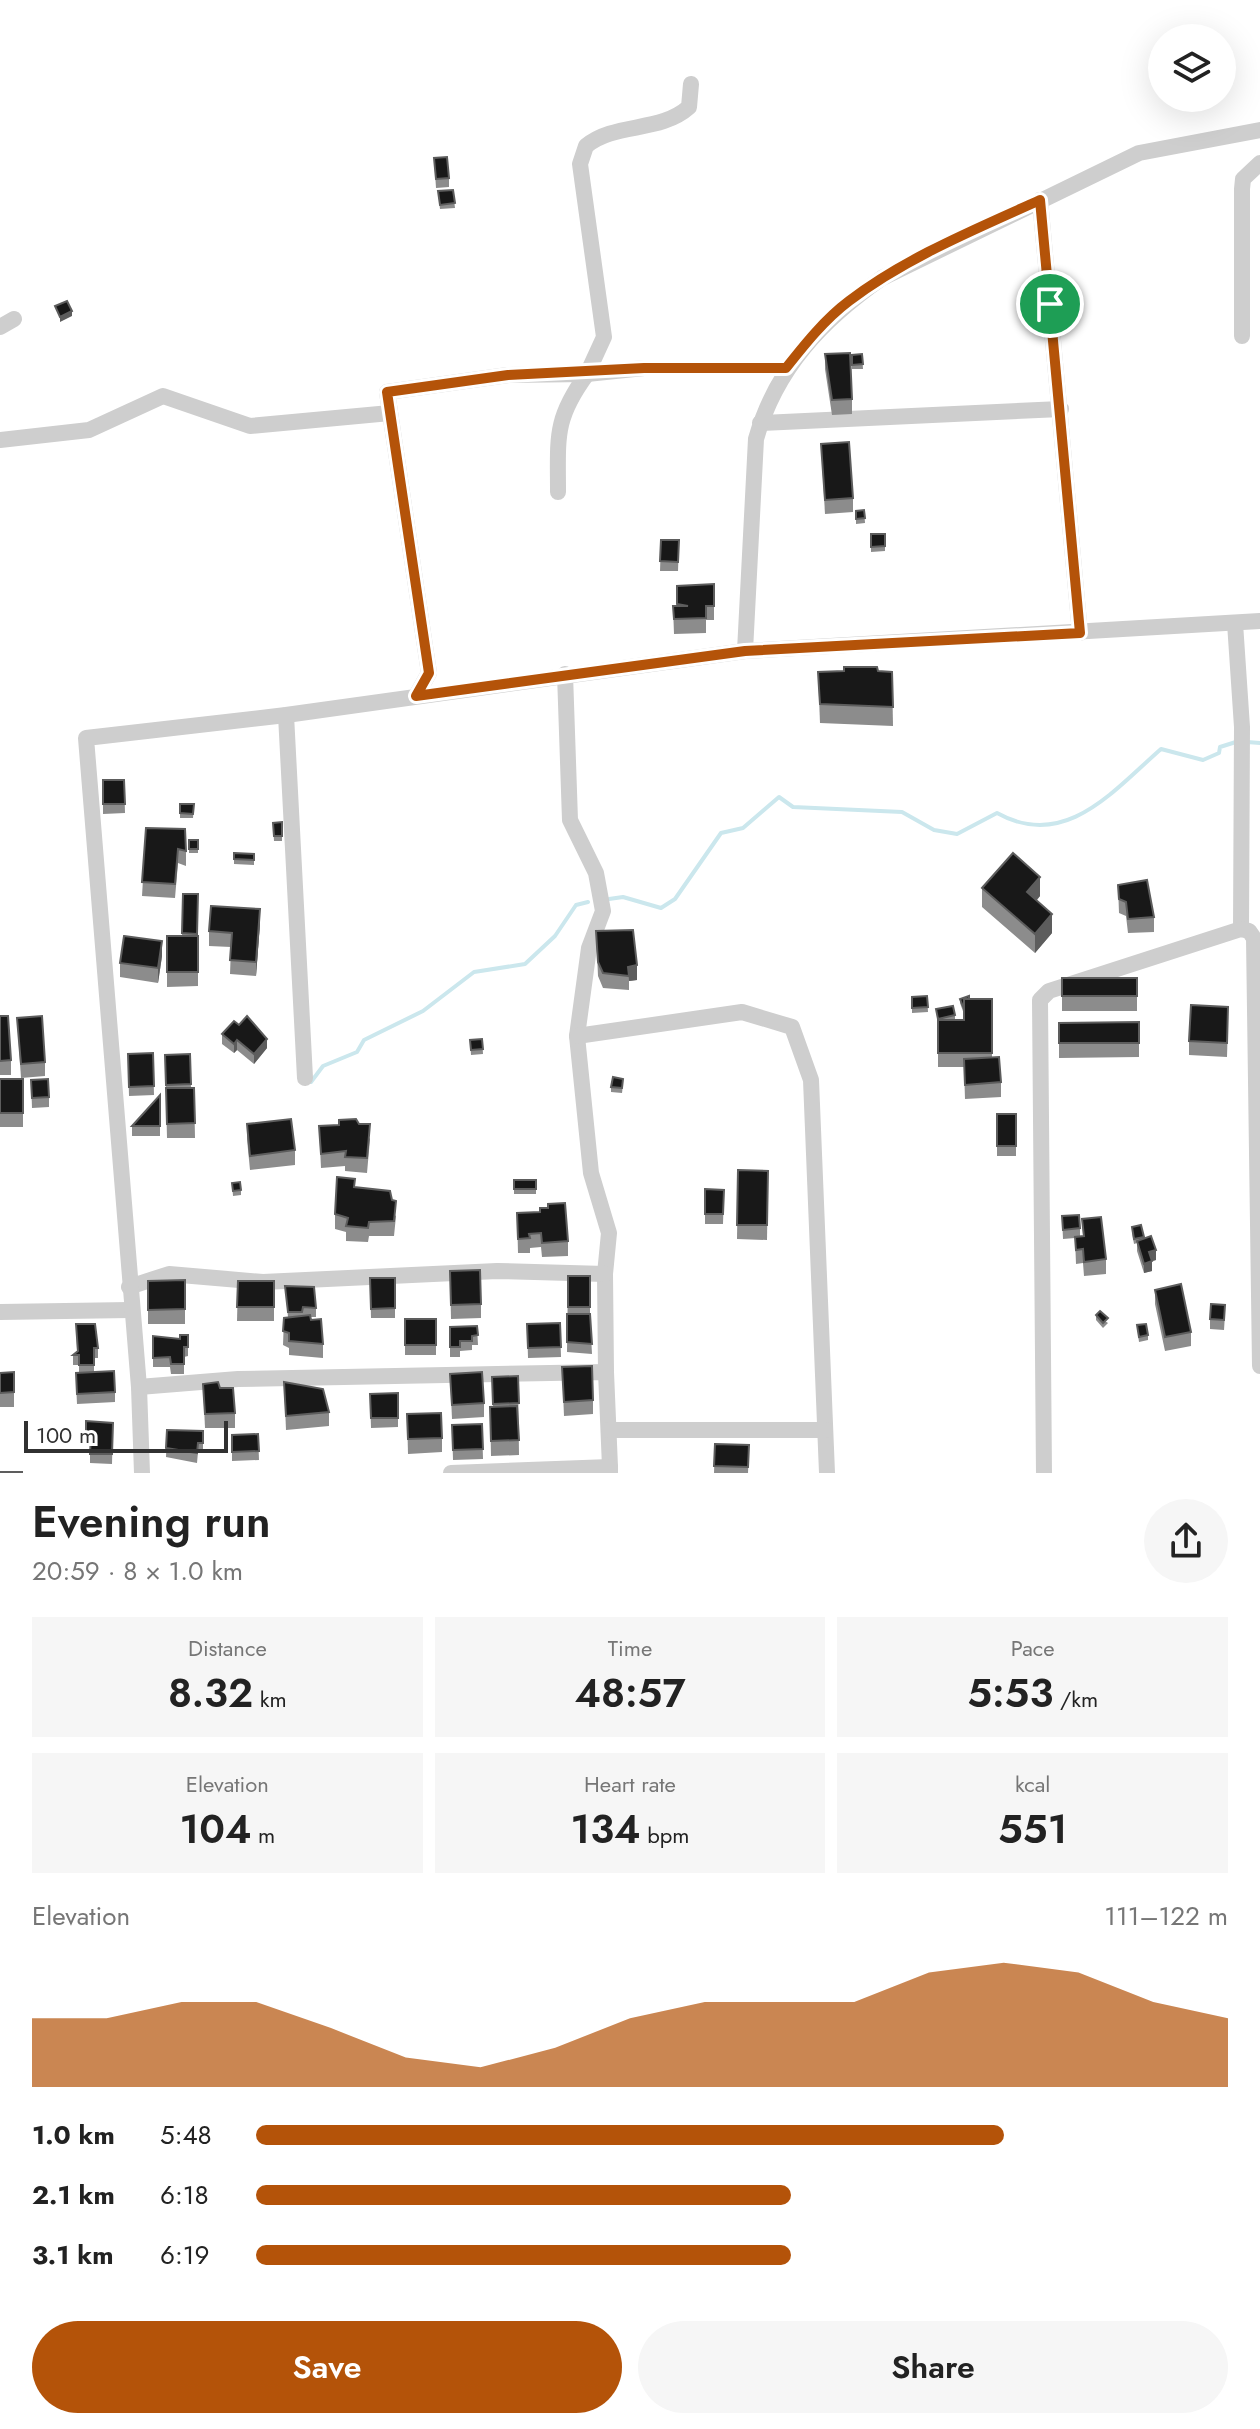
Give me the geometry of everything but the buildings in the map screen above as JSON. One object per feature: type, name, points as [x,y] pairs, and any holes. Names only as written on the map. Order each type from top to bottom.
[{"type":"street","points":[[558,492],[557,431],[566,402],[587,374],[604,337],[580,164],[586,146],[603,136],[677,118],[689,107],[691,84]]},
{"type":"street","points":[[745,651],[756,439],[760,423],[786,368],[811,336],[847,302],[882,278],[1040,200],[1157,147],[1260,130]]},
{"type":"street","points":[[1242,336],[1243,179],[1260,163]]},
{"type":"street","points":[[1040,200],[1080,633]]},
{"type":"street","points":[[416,696],[429,673],[387,392],[508,375],[587,374],[644,368],[786,368]]},
{"type":"street","points":[[0,440],[89,430],[163,396],[250,426],[390,413]]},
{"type":"street","points":[[760,423],[1061,409]]},
{"type":"street","points":[[142,1473],[139,1387],[130,1310],[86,738],[286,715],[745,651],[1260,621]]},
{"type":"street","points":[[1235,623],[1242,727],[1241,929]]},
{"type":"street","points":[[451,1473],[610,1470],[605,1274],[609,1233],[591,1173],[577,1036],[589,948],[603,911],[596,873],[570,820],[565,674]]},
{"type":"street","points":[[286,715],[305,1078]]},
{"type":"street","points":[[1044,1473],[1040,1000],[1049,991],[1241,929],[1249,931],[1254,938],[1260,1366]]},
{"type":"street","points":[[577,1036],[742,1012],[792,1027],[811,1080],[820,1223],[827,1473]]},
{"type":"street","points":[[129,1287],[169,1274],[263,1282],[497,1271],[605,1274]]},
{"type":"street","points":[[0,1312],[130,1310]]},
{"type":"street","points":[[139,1387],[238,1379],[606,1372]]},
{"type":"street","points":[[609,1430],[825,1430]]},
{"type":"waterway","points":[[609,899],[623,897],[661,908],[675,899],[721,833],[743,828],[779,797],[793,807],[902,812],[934,830],[957,834],[997,813],[1022,823],[1045,825],[1066,821],[1106,798],[1161,749],[1203,760],[1219,753],[1220,747],[1239,741]]},
{"type":"waterway","points":[[1247,742],[1260,743]]},
{"type":"waterway","points":[[311,1082],[323,1066],[357,1052],[364,1040],[423,1011],[474,972],[525,964],[555,936],[576,905],[588,902]]},
{"type":"route","points":[[1040,200],[1050,304],[1080,633],[745,651],[416,696],[429,673],[404,525],[400,468],[387,392],[508,375],[587,374],[644,368],[786,368],[811,336],[847,302],[882,278],[1040,200]]}]
